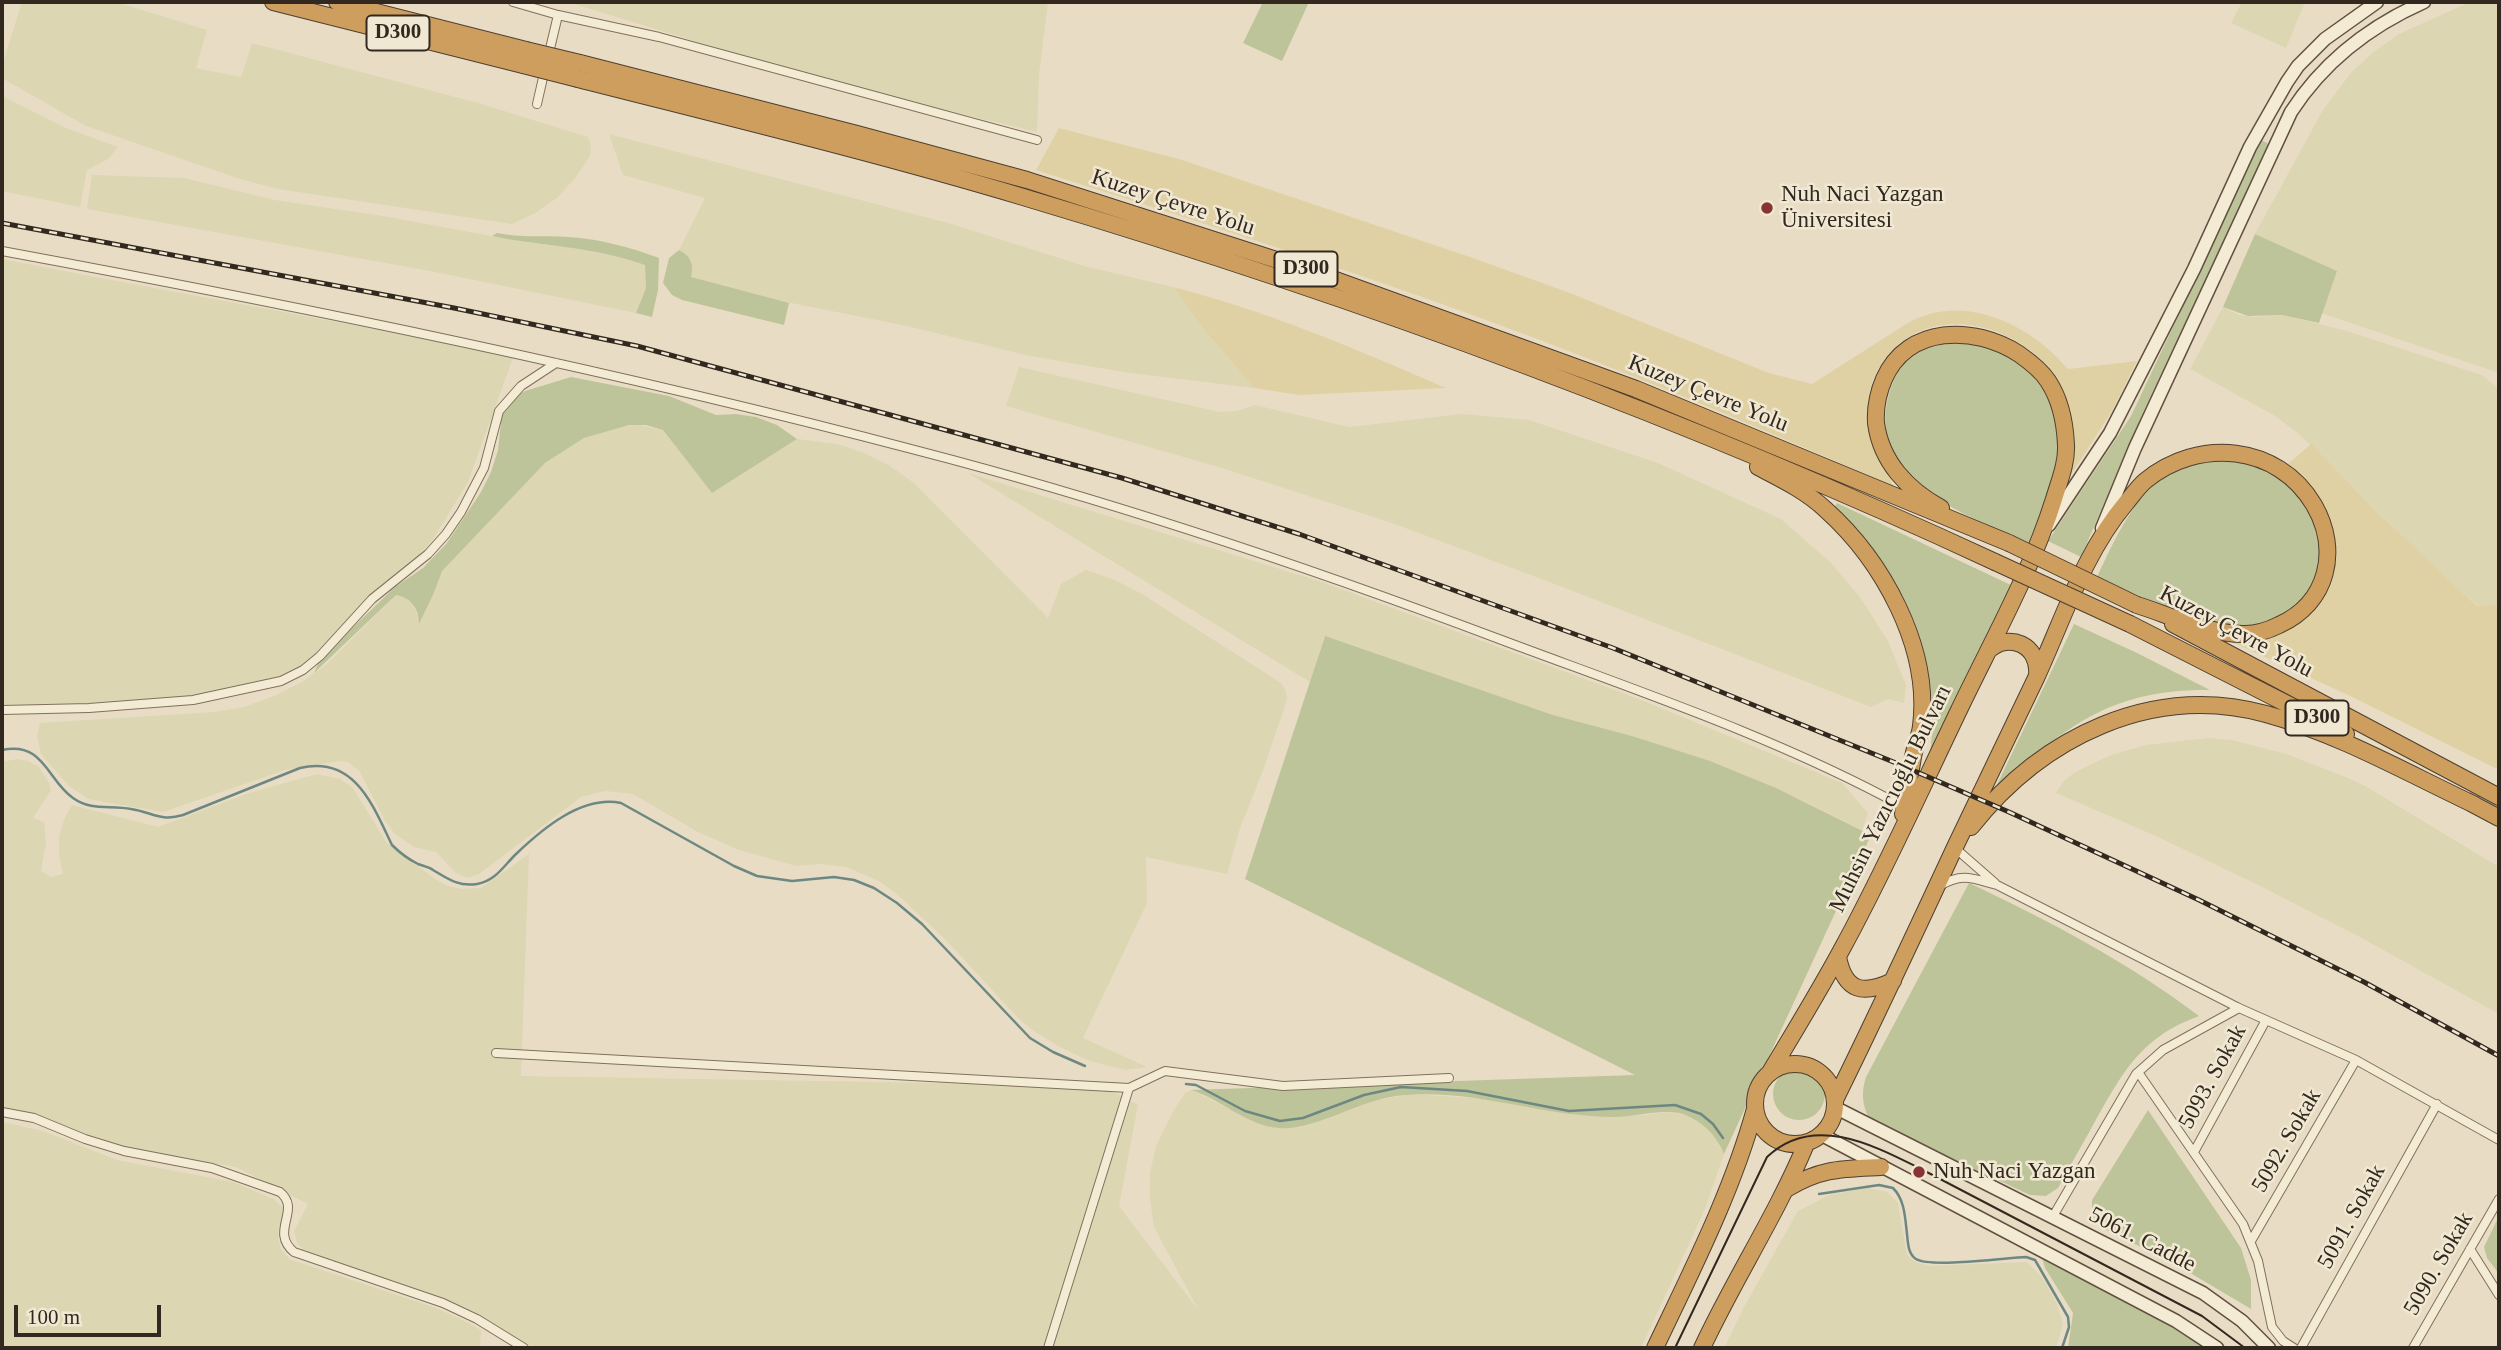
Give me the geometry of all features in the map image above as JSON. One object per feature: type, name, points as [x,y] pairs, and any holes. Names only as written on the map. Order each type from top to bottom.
[{"type":"highway","name":"D300","points":[[273,2],[525,57]]},
{"type":"highway","name":"D300","points":[[337,2],[579,71]]},
{"type":"highway","name":"Kuzey Çevre Yolu","points":[[579,71],[1021,196],[1195,250],[1413,324],[1597,393],[1859,499],[2130,624],[2320,719],[2499,818]]},
{"type":"highway","name":"Kuzey Çevre Yolu","points":[[579,71],[857,134],[1027,180],[1308,270],[1636,389],[2009,543]]},
{"type":"highway","name":"Muhsin Yazıcıoğlu Bulvarı","points":[[1769,1073],[1838,957],[1899,835],[2042,537],[2062,473],[2066,447],[2064,422],[2058,399],[2046,378],[2030,362],[1988,339],[1965,334],[1942,334],[1919,341],[1901,354],[1888,371],[1878,392],[1878,438],[1889,463],[1909,486],[1933,504],[2009,543]]},
{"type":"highway","points":[[1597,393],[1753,464],[1792,486],[1824,507],[1869,558],[1897,605],[1907,629],[1919,677],[1921,726],[1899,835]]},
{"type":"highway","points":[[1755,1109],[1760,1124],[1770,1136],[1786,1144],[1806,1143],[1822,1135],[1829,1127],[1836,1103],[2091,555],[2120,511],[2144,482],[2174,462],[2202,453],[2232,451],[2261,460],[2287,474],[2313,503],[2327,537],[2325,574],[2305,608],[2288,621],[2248,634],[2226,633],[2137,605]]},
{"type":"highway","name":"D300","points":[[2009,543],[2137,605]]},
{"type":"highway","name":"Kuzey Çevre Yolu","points":[[2137,605],[2499,797]]},
{"type":"highway","points":[[1986,653],[2000,642],[2023,644],[2035,657],[2037,675]]},
{"type":"highway","points":[[1955,848],[1998,797],[2043,757],[2066,741],[2110,720],[2183,706],[2233,708],[2294,723],[2475,805]]},
{"type":"highway","points":[[1838,957],[1844,978],[1856,987],[1871,990],[1893,981]]},
{"type":"highway","points":[[1655,1348],[1716,1217],[1740,1155],[1755,1109],[1759,1086],[1769,1073],[1790,1064],[1806,1065],[1826,1077],[1836,1103]]},
{"type":"highway","points":[[1702,1348],[1727,1294],[1788,1188],[1806,1143]]},
{"type":"highway","points":[[1788,1188],[1810,1175],[1828,1170],[1881,1167]]},
{"type":"street","points":[[513,2],[558,15],[634,30],[1037,140]]},
{"type":"street","points":[[2042,537],[2110,433],[2194,270],[2250,147],[2287,82],[2298,66],[2325,39],[2377,2]]},
{"type":"street","points":[[2091,555],[2134,448],[2291,112],[2315,80],[2339,55],[2386,21],[2424,2]]},
{"type":"street","points":[[537,104],[558,15]]},
{"type":"street","points":[[2,251],[376,323],[732,403],[923,452],[1120,509],[1402,601],[1645,693],[1823,766],[1904,807]]},
{"type":"street","points":[[2,710],[89,708],[193,700],[281,681],[303,670],[320,656],[372,599],[428,554],[446,534],[484,468],[499,411],[521,386],[556,363]]},
{"type":"street","points":[[1955,848],[1997,885]]},
{"type":"street","points":[[1936,889],[1953,878],[1966,877],[1997,885],[2239,1008],[2356,1060],[2499,1140]]},
{"type":"street","points":[[2052,1218],[2138,1072],[2163,1050],[2239,1008]]},
{"type":"street","name":"5093. Sokak","points":[[2194,1153],[2266,1020]]},
{"type":"street","points":[[496,1053],[1129,1088],[1166,1071],[1283,1086],[1449,1078]]},
{"type":"street","name":"5092. Sokak","points":[[2251,1241],[2356,1060]]},
{"type":"street","points":[[2138,1072],[2237,1214],[2251,1241],[2273,1326],[2283,1341],[2294,1348]]},
{"type":"street","points":[[1048,1348],[1129,1088]]},
{"type":"street","name":"5061. Cadde","points":[[1836,1103],[2052,1218],[2203,1293],[2242,1321],[2269,1348]]},
{"type":"street","name":"5091. Sokak","points":[[2301,1348],[2437,1104]]},
{"type":"street","points":[[2,1112],[34,1118],[85,1139],[124,1151],[212,1168],[280,1192],[289,1205],[283,1235],[286,1244],[294,1252],[443,1303],[477,1319],[524,1348]]},
{"type":"street","points":[[1822,1135],[2176,1321],[2217,1348]]},
{"type":"street","name":"5090. Sokak","points":[[2413,1348],[2499,1199]]},
{"type":"street","points":[[2470,1249],[2499,1295]]},
{"type":"shaded area","points":[[22,2],[116,2],[207,30],[196,68],[241,77],[252,43],[478,103],[588,137],[590,156],[557,198],[512,224],[278,189],[240,179],[86,126],[2,78],[2,66]]},
{"type":"shaded area","points":[[568,2],[1048,2],[1039,75],[1037,132],[891,97],[759,61]]},
{"type":"shaded area","points":[[2242,2],[2305,2],[2286,48],[2231,23]]},
{"type":"shaded area","points":[[2470,2],[2499,2],[2499,373],[2321,313],[2337,271],[2255,234],[2323,110],[2350,74],[2372,53],[2399,34]]},
{"type":"shaded area","points":[[2,96],[66,128],[118,147],[108,159],[87,170],[80,207],[2,191]]},
{"type":"shaded area","points":[[609,134],[948,223],[1088,267],[1173,287],[1205,331],[1254,388],[1130,373],[1030,356],[907,326],[761,297],[690,277],[692,273],[679,250],[705,198],[623,175]]},
{"type":"shaded area","points":[[92,175],[184,178],[275,200],[383,216],[524,242],[601,251],[646,265],[646,288],[636,313],[430,271],[87,209]]},
{"type":"shaded area","points":[[2,259],[514,355],[468,482],[434,538],[412,563],[306,663],[276,678],[182,698],[2,708]]},
{"type":"shaded area","points":[[2223,307],[2239,315],[2283,315],[2347,331],[2482,375],[2499,389],[2499,604],[2478,606],[2410,544],[2299,434],[2275,416],[2190,369]]},
{"type":"shaded area","points":[[1019,367],[1220,412],[1237,411],[1255,405],[1349,427],[1462,414],[1529,420],[1658,463],[1781,519],[1831,563],[1860,597],[1888,641],[1906,685],[1904,703],[1888,699],[1871,707],[1392,523],[1222,468],[1006,406]]},
{"type":"shaded area","points":[[638,425],[663,430],[712,493],[797,439],[838,444],[864,453],[890,466],[914,483],[1048,618],[1061,584],[1086,570],[1115,580],[1142,594],[1281,683],[1287,700],[1240,828],[1227,874],[1146,857],[1147,903],[1083,1038],[1147,1067],[1125,1070],[1090,1061],[1031,1029],[947,941],[879,881],[846,867],[821,864],[796,866],[739,850],[698,832],[633,794],[605,791],[581,797],[479,874],[467,878],[456,873],[436,852],[414,847],[395,834],[385,821],[360,772],[348,762],[285,770],[163,812],[88,799],[69,786],[41,754],[37,736],[40,723],[214,712],[244,707],[274,696],[302,682],[327,664],[396,595],[413,604],[420,622],[441,571],[545,463],[584,438],[621,426]]},
{"type":"shaded area","points":[[968,473],[1322,582],[1639,699],[1842,783],[1868,813],[1862,830],[1743,774],[1632,736],[1553,715],[1324,637],[1310,682]]},
{"type":"shaded area","points":[[2208,738],[2232,740],[2286,754],[2346,777],[2499,867],[2499,1014],[2356,935],[2256,884],[2156,836],[2056,793],[2064,781],[2075,772],[2111,755],[2146,745]]},
{"type":"shaded area","points":[[17,759],[39,767],[49,783],[51,790],[33,818],[44,822],[46,843],[41,871],[51,877],[63,874],[59,837],[72,805],[158,827],[249,793],[317,774],[340,779],[353,788],[386,842],[448,886],[481,888],[529,854],[521,1076],[1057,1085],[1086,1081],[1119,1095],[1138,1105],[1119,1206],[1199,1311],[1154,1227],[1150,1199],[1150,1173],[1156,1146],[1174,1110],[1185,1093],[1191,1090],[1262,1125],[1278,1128],[1300,1127],[1369,1101],[1414,1094],[1483,1099],[1580,1115],[1631,1116],[1673,1112],[1689,1116],[1703,1125],[1724,1154],[1705,1209],[1641,1348],[534,1348],[480,1315],[450,1301],[303,1250],[297,1243],[294,1231],[308,1204],[236,1167],[119,1147],[38,1115],[2,1109],[2,762]]},
{"type":"shaded area","points":[[2,1122],[43,1131],[117,1160],[233,1182],[274,1199],[283,1208],[284,1217],[278,1238],[281,1249],[289,1259],[436,1308],[465,1321],[481,1330],[480,1348],[2,1348]]},
{"type":"shaded area","points":[[1868,1188],[1887,1192],[1898,1203],[1907,1255],[1916,1262],[1929,1266],[2027,1262],[2042,1277],[2057,1304],[2063,1325],[2056,1348],[1724,1348],[1798,1211],[1829,1195]]},
{"type":"green space","points":[[1263,2],[1309,2],[1282,61],[1243,43]]},
{"type":"green space","points":[[2261,140],[2269,144],[2144,410],[2081,557],[2048,541],[2131,416]]},
{"type":"green space","points":[[497,233],[592,240],[659,258],[658,290],[652,317],[636,313],[646,288],[645,265],[588,250],[492,236]]},
{"type":"green space","points":[[2255,234],[2337,271],[2319,323],[2282,315],[2248,316],[2223,307]]},
{"type":"green space","points":[[679,250],[691,261],[691,277],[789,303],[784,325],[682,300],[672,295],[663,283],[669,258]]},
{"type":"green space","points":[[1960,339],[1998,350],[2024,365],[2048,396],[2059,425],[2059,465],[2028,544],[1977,521],[1927,491],[1906,472],[1892,450],[1885,424],[1889,394],[1900,369],[1907,360],[1923,349]]},
{"type":"green space","points":[[571,377],[669,396],[716,415],[756,417],[777,425],[797,439],[712,493],[663,430],[646,425],[629,425],[584,438],[545,463],[442,571],[419,624],[418,613],[413,605],[396,595],[314,673],[320,659],[395,587],[423,568],[447,543],[491,472],[498,450],[502,413],[525,391]]},
{"type":"green space","points":[[2219,457],[2263,465],[2305,499],[2324,542],[2313,590],[2278,622],[2238,629],[2180,614],[2097,577],[2129,516],[2150,488],[2177,469]]},
{"type":"green space","points":[[1837,503],[2013,586],[1930,755],[1933,720],[1930,686],[1924,652],[1914,620],[1881,560],[1834,508]]},
{"type":"green space","points":[[2074,624],[2210,690],[2174,691],[2115,705],[2066,732],[1993,793]]},
{"type":"green space","points":[[1325,636],[1553,715],[1710,761],[1776,788],[1871,835],[1724,1154],[1713,1135],[1702,1125],[1676,1112],[1614,1117],[1587,1116],[1451,1095],[1424,1094],[1381,1099],[1321,1121],[1292,1128],[1279,1128],[1256,1122],[1191,1090],[1635,1075],[1245,879]]},
{"type":"green space","points":[[1969,883],[2087,944],[2145,978],[2199,1016],[2164,1033],[2138,1056],[2108,1099],[2058,1188],[2046,1196],[2030,1195],[1870,1120],[1864,1104],[1863,1088],[1866,1077]]},
{"type":"green space","points":[[1799,1068],[1818,1075],[1825,1094],[1818,1113],[1799,1120],[1780,1113],[1773,1094],[1780,1075]]},
{"type":"green space","points":[[2148,1110],[2241,1248],[2251,1280],[2251,1309],[2170,1261],[2104,1229],[2092,1215],[2092,1200]]},
{"type":"green space","points":[[2499,1216],[2499,1274],[2487,1258],[2484,1247]]},
{"type":"green space","points":[[2038,1244],[2199,1328],[2228,1348],[2068,1348],[2073,1313],[2045,1268]]},
{"type":"sand","points":[[1059,128],[1179,159],[1473,258],[1570,293],[1769,373],[1812,384],[1918,318],[1959,310],[1980,313],[2020,329],[2038,340],[2068,369],[2137,361],[2112,411],[2069,478],[2073,436],[2067,402],[2049,369],[2027,348],[1988,329],[1967,325],[1925,329],[1906,338],[1882,363],[1873,381],[1868,401],[1871,441],[1893,486],[1659,387],[1482,318],[1278,248],[1036,170]]},
{"type":"sand","points":[[1173,287],[1277,319],[1446,388],[1299,395],[1254,388],[1205,331]]},
{"type":"sand","points":[[2311,444],[2377,512],[2477,606],[2499,604],[2499,770],[2346,694],[2223,638],[2265,638],[2332,567],[2335,536],[2325,508],[2307,481],[2288,464]]},
{"type":"waterway","points":[[2,750],[16,749],[36,756],[64,790],[87,805],[138,810],[168,817],[183,815],[300,768],[319,766],[335,769],[360,787],[398,851],[454,882],[465,884],[477,884],[494,877],[537,835],[563,816],[592,804],[621,803],[757,876],[792,881],[834,877],[854,880],[874,888],[922,924],[1030,1038],[1085,1066]]},
{"type":"waterway","points":[[1186,1084],[1196,1085],[1245,1111],[1280,1121],[1303,1118],[1364,1095],[1401,1087],[1467,1091],[1569,1111],[1675,1105],[1701,1114],[1723,1138]]},
{"type":"waterway","points":[[1819,1194],[1879,1185],[1893,1188],[1904,1210],[1910,1251],[1913,1257],[1924,1262],[1952,1263],[2026,1257],[2035,1260],[2068,1317],[2069,1327],[2062,1348]]},
{"type":"tram line","points":[[1675,1348],[1767,1157],[1785,1144],[1804,1137],[1823,1135],[1863,1143],[1921,1169],[2202,1316],[2245,1348]]},
{"type":"railway","points":[[2,223],[454,308],[637,346],[1122,478],[1299,534],[1613,648],[2009,812],[2199,900],[2364,982],[2499,1056]]},
{"type":"place","name":"Nuh Naci Yazgan Üniversitesi","points":[[1767,208]]},
{"type":"place","name":"Nuh Naci Yazgan","points":[[1919,1172]]}]
